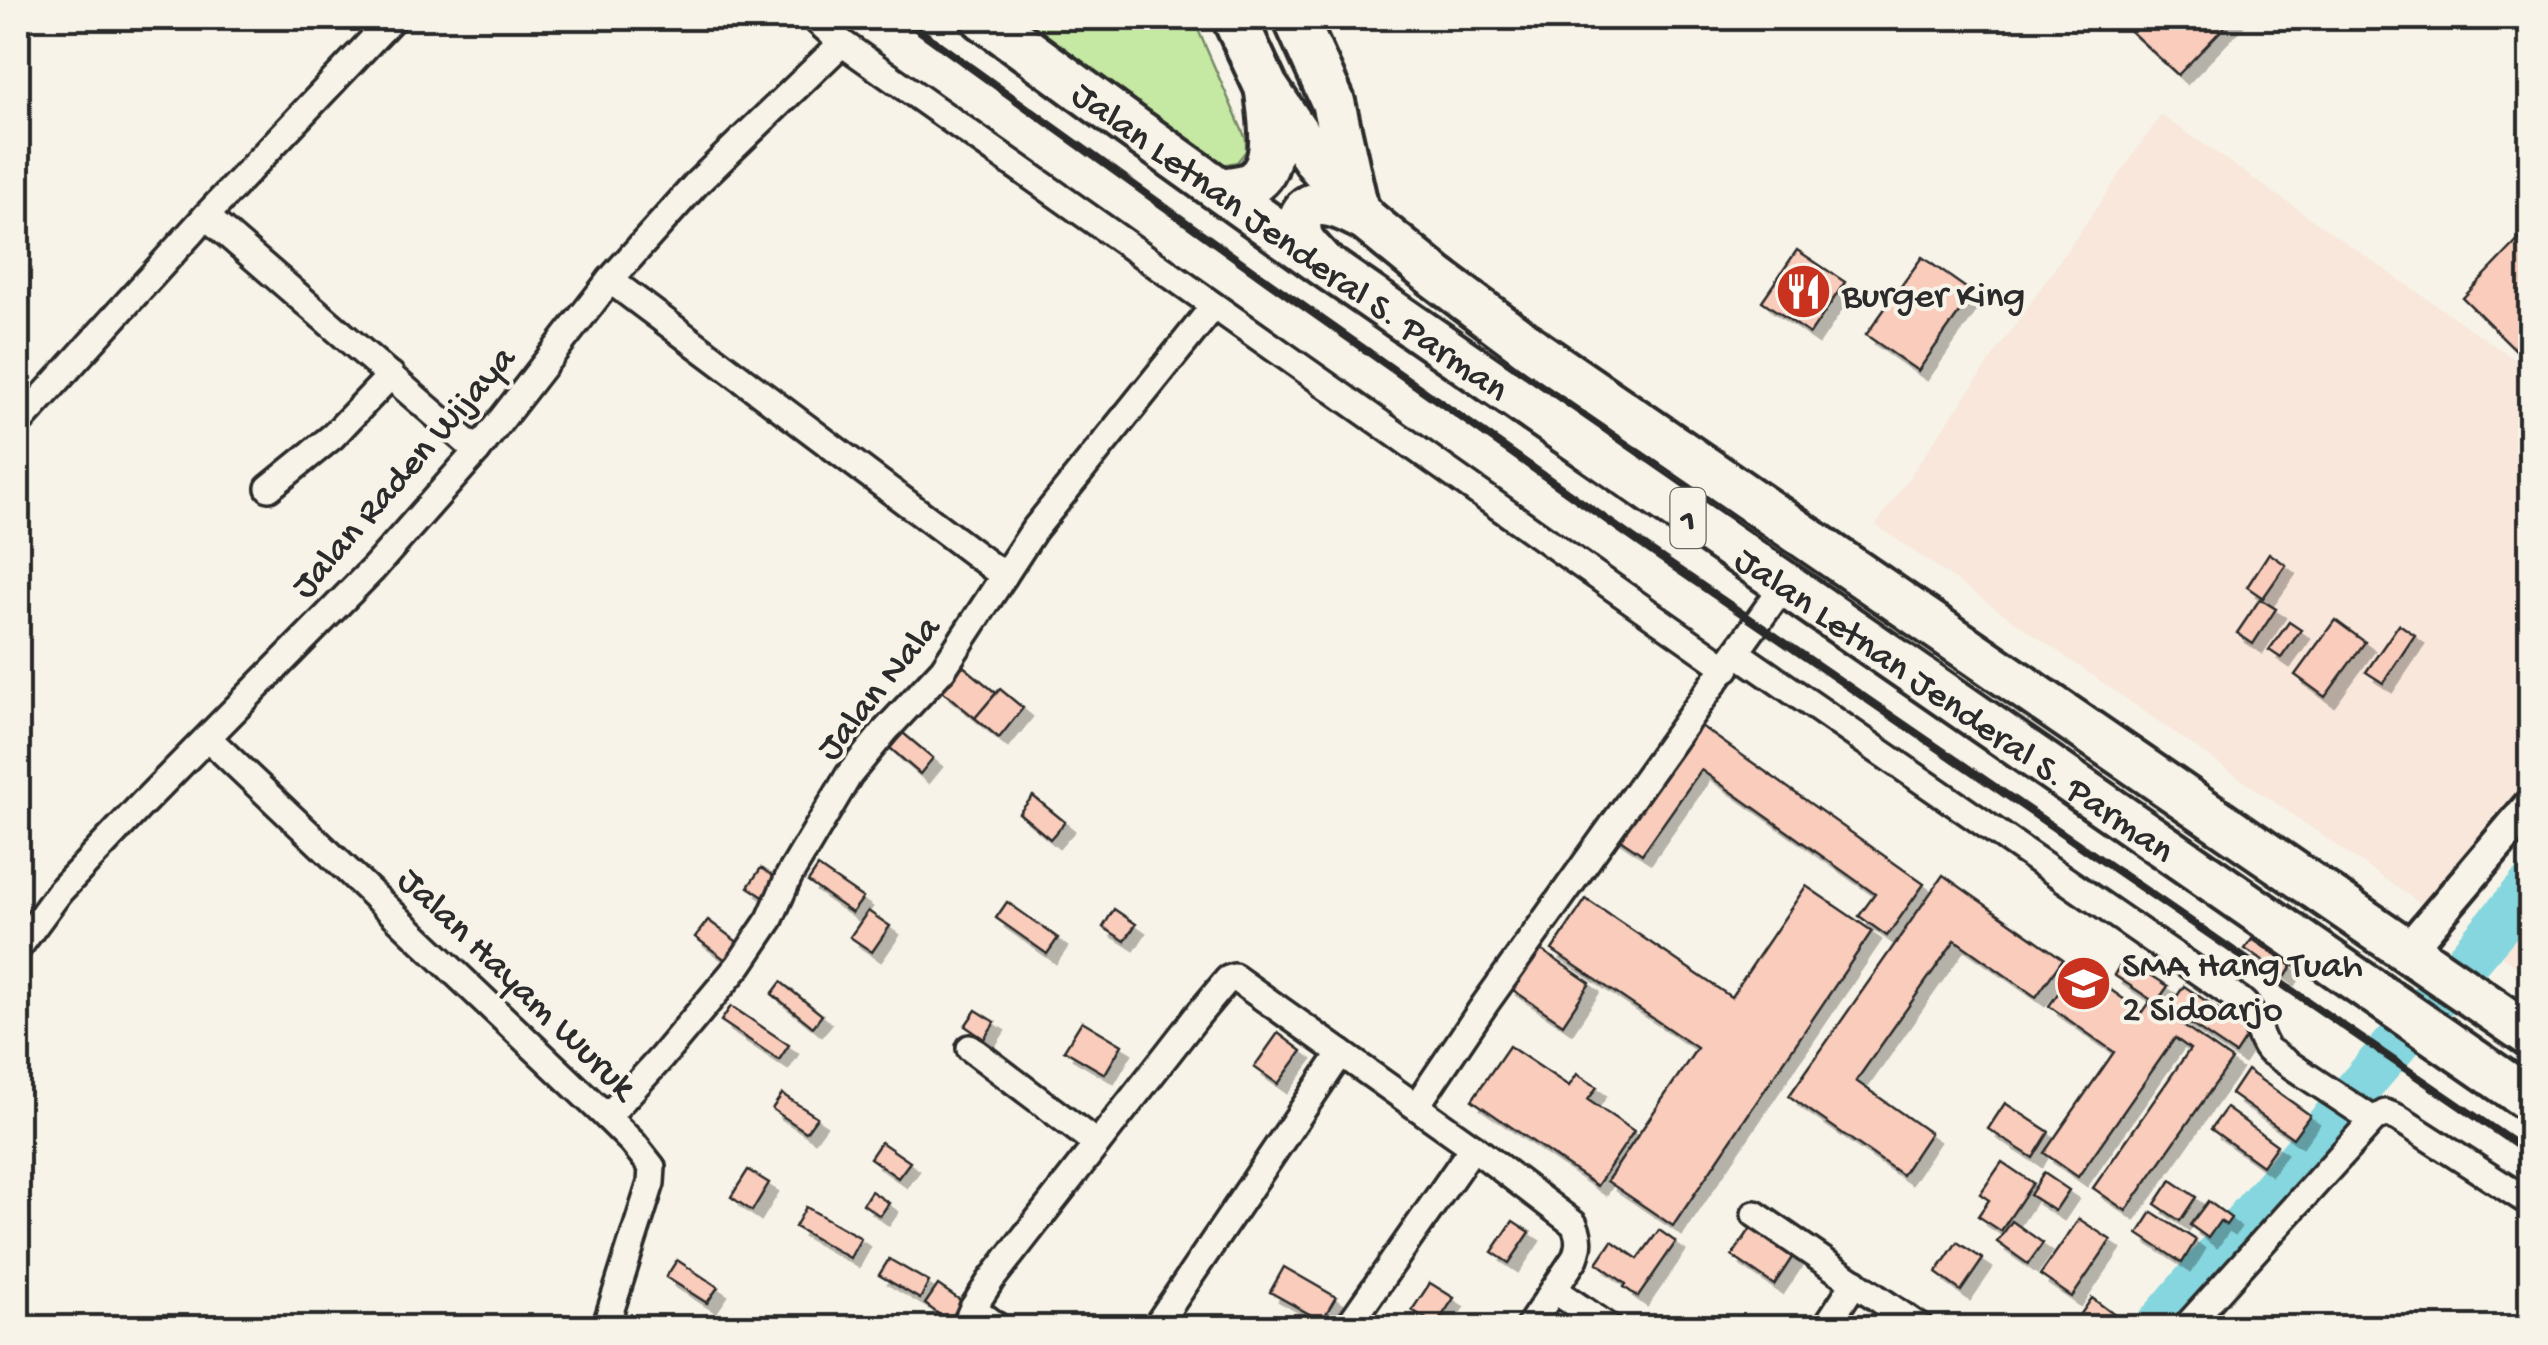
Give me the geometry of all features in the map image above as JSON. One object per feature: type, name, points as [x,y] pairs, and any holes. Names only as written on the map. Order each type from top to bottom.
[{"type":"highway","name":"Jalan Letnan Jenderal S. Parman","points":[[984,18],[1323,264],[2530,1100]]},
{"type":"highway","name":"Jalan Letnan Jenderal S. Parman","points":[[1234,18],[1266,87],[1302,141],[1361,213],[1437,278],[1536,352],[2530,1035]]},
{"type":"highway","points":[[1295,18],[1333,102],[1361,213],[1320,204],[1302,212],[1299,224],[1303,241],[1323,264]]},
{"type":"highway","points":[[1220,190],[1250,184],[1266,164],[1270,136],[1266,87]]},
{"type":"street","points":[[18,424],[206,216],[393,18]]},
{"type":"street","points":[[814,18],[842,43],[1213,307],[1732,661],[2241,1001],[2250,1008],[2268,1050],[2373,1120]]},
{"type":"street","name":"Jalan Raden Wijaya","points":[[18,948],[60,892],[374,569],[477,450],[610,280],[696,184],[842,43]]},
{"type":"street","points":[[206,216],[477,450]]},
{"type":"street","points":[[610,280],[1004,576]]},
{"type":"street","name":"Jalan Nala","points":[[608,1116],[739,965],[770,919],[789,876],[850,775],[884,731],[943,668],[1034,530],[1213,307]]},
{"type":"street","points":[[269,488],[334,436],[392,375]]},
{"type":"street","points":[[1416,1106],[1784,585]]},
{"type":"street","name":"Jalan Hayam Wuruk","points":[[208,738],[608,1116],[652,1166],[653,1176],[606,1328]]},
{"type":"street","points":[[2422,961],[2530,806]]},
{"type":"street","points":[[999,1328],[968,1318],[992,1280],[1097,1144],[1234,976],[1473,1146],[1574,1224],[1579,1236],[1575,1258],[1528,1328]]},
{"type":"street","points":[[970,1048],[1097,1144]]},
{"type":"street","points":[[1155,1328],[1341,1053]]},
{"type":"street","points":[[2185,1328],[2373,1120],[2385,1113],[2530,1203]]},
{"type":"street","points":[[1347,1328],[1473,1146]]},
{"type":"street","points":[[1755,1214],[1921,1328]]},
{"type":"street","points":[[1825,1328],[1855,1282]]},
{"type":"street","points":[[1554,1290],[1610,1328]]},
{"type":"shaded area","points":[[2161,115],[2530,370],[2530,788],[2428,909],[1876,525]]},
{"type":"shaded area","points":[[2530,909],[2530,978],[2495,950]]},
{"type":"green space","points":[[1010,18],[1193,18],[1246,139],[1246,151],[1237,162],[1222,165],[1202,159]]},
{"type":"building","points":[[2116,18],[2233,18],[2178,75]]},
{"type":"building","points":[[2530,228],[2530,335],[2516,350],[2463,298]]},
{"type":"building","name":"Burger King","points":[[1797,250],[1845,282],[1810,334],[1762,301]]},
{"type":"building","points":[[1922,257],[1973,293],[1918,371],[1866,335]]},
{"type":"building","points":[[2269,553],[2286,565],[2263,598],[2247,587]]},
{"type":"building","points":[[2260,599],[2276,609],[2253,644],[2237,633]]},
{"type":"building","points":[[2335,620],[2365,642],[2325,697],[2295,675]]},
{"type":"building","points":[[2289,622],[2301,630],[2281,658],[2269,650]]},
{"type":"building","points":[[2399,624],[2415,635],[2383,683],[2366,672]]},
{"type":"building","points":[[962,665],[996,693],[975,718],[941,690]]},
{"type":"building","points":[[1000,689],[1023,708],[999,738],[975,718]]},
{"type":"building","points":[[1691,719],[1924,884],[1887,936],[1859,916],[1875,894],[1701,770],[1642,854],[1611,833]]},
{"type":"building","points":[[903,733],[933,758],[920,774],[890,748]]},
{"type":"building","points":[[1033,796],[1065,822],[1050,839],[1019,813]]},
{"type":"building","points":[[818,867],[863,898],[852,913],[808,882]]},
{"type":"building","points":[[761,868],[778,879],[765,898],[748,887]]},
{"type":"building","points":[[1943,875],[2063,959],[2036,997],[1955,940],[1856,1081],[1930,1133],[1902,1175],[1789,1096]]},
{"type":"building","points":[[1806,886],[1872,931],[1673,1226],[1607,1181],[1697,1048],[1552,950],[1586,899],[1731,997]]},
{"type":"building","points":[[1007,902],[1058,938],[1047,954],[996,918]]},
{"type":"building","points":[[1114,909],[1136,924],[1125,941],[1103,927]]},
{"type":"building","points":[[868,911],[890,926],[872,952],[850,937]]},
{"type":"building","points":[[708,920],[740,944],[727,961],[695,937]]},
{"type":"building","points":[[2252,939],[2292,966],[2286,976],[2245,949]]},
{"type":"building","points":[[1534,945],[1590,983],[1563,1024],[1507,986]]},
{"type":"building","points":[[2124,958],[2168,986],[2156,1003],[2114,975]]},
{"type":"building","points":[[2077,966],[2142,1012],[2149,1002],[2232,1060],[2126,1211],[2093,1188],[2190,1049],[2175,1038],[2078,1177],[2044,1153],[2114,1052],[2049,1006]]},
{"type":"building","points":[[781,982],[822,1015],[813,1027],[772,994]]},
{"type":"building","points":[[2184,986],[2250,1031],[2235,1054],[2168,1009]]},
{"type":"building","points":[[731,1006],[789,1045],[779,1060],[721,1021]]},
{"type":"building","points":[[976,1010],[995,1022],[984,1039],[965,1026]]},
{"type":"building","points":[[1082,1021],[1122,1045],[1105,1074],[1064,1050]]},
{"type":"building","points":[[1278,1033],[1302,1051],[1278,1084],[1254,1067]]},
{"type":"building","points":[[1509,1046],[1569,1086],[1577,1074],[1597,1087],[1588,1100],[1634,1131],[1597,1186],[1472,1100]]},
{"type":"building","points":[[2247,1070],[2310,1115],[2293,1138],[2231,1094]]},
{"type":"building","points":[[782,1094],[817,1117],[806,1132],[772,1109]]},
{"type":"building","points":[[2005,1103],[2049,1132],[2033,1158],[1988,1129]]},
{"type":"building","points":[[2226,1108],[2277,1145],[2262,1166],[2211,1129]]},
{"type":"building","points":[[881,1142],[910,1162],[898,1178],[870,1158]]},
{"type":"building","points":[[2002,1162],[2033,1183],[2001,1231],[1978,1216],[1989,1200],[1980,1194]]},
{"type":"building","points":[[748,1170],[769,1183],[752,1211],[731,1197]]},
{"type":"building","points":[[2044,1173],[2069,1190],[2055,1211],[2030,1195]]},
{"type":"building","points":[[2171,1180],[2196,1197],[2180,1221],[2155,1204]]},
{"type":"building","points":[[871,1191],[889,1203],[880,1216],[863,1204]]},
{"type":"building","points":[[2208,1201],[2231,1218],[2226,1225],[2220,1221],[2208,1238],[2190,1225]]},
{"type":"building","points":[[806,1207],[861,1238],[850,1258],[795,1227]]},
{"type":"building","points":[[2152,1212],[2196,1240],[2182,1263],[2138,1234]]},
{"type":"building","points":[[2079,1219],[2111,1240],[2072,1297],[2040,1275]]},
{"type":"building","points":[[1513,1221],[1530,1232],[1509,1263],[1492,1252]]},
{"type":"building","points":[[2012,1221],[2043,1243],[2028,1264],[1997,1242]]},
{"type":"building","points":[[1751,1228],[1793,1256],[1774,1285],[1732,1256]]},
{"type":"building","points":[[1659,1230],[1676,1242],[1638,1297],[1597,1263],[1612,1241],[1638,1259]]},
{"type":"building","points":[[1957,1242],[1983,1259],[1961,1291],[1936,1273]]},
{"type":"building","points":[[889,1259],[929,1282],[920,1299],[879,1275]]},
{"type":"building","points":[[677,1260],[718,1287],[707,1303],[666,1277]]},
{"type":"building","points":[[1284,1267],[1336,1297],[1322,1321],[1270,1292]]},
{"type":"building","points":[[1430,1283],[1454,1298],[1436,1325],[1412,1310]]},
{"type":"building","points":[[938,1285],[963,1302],[949,1322],[925,1304]]},
{"type":"building","points":[[2092,1298],[2124,1322],[2120,1328],[2091,1328],[2078,1318]]},
{"type":"waterway","points":[[2355,1092],[2530,887]]},
{"type":"waterway","points":[[2156,1328],[2337,1115]]},
{"type":"railway","points":[[902,18],[1651,551],[2530,1154]]},
{"type":"place","name":"Burger King","points":[[1803,292]]},
{"type":"place","name":"SMA Hang Tuah 2 Sidoarjo","points":[[2083,984]]}]
